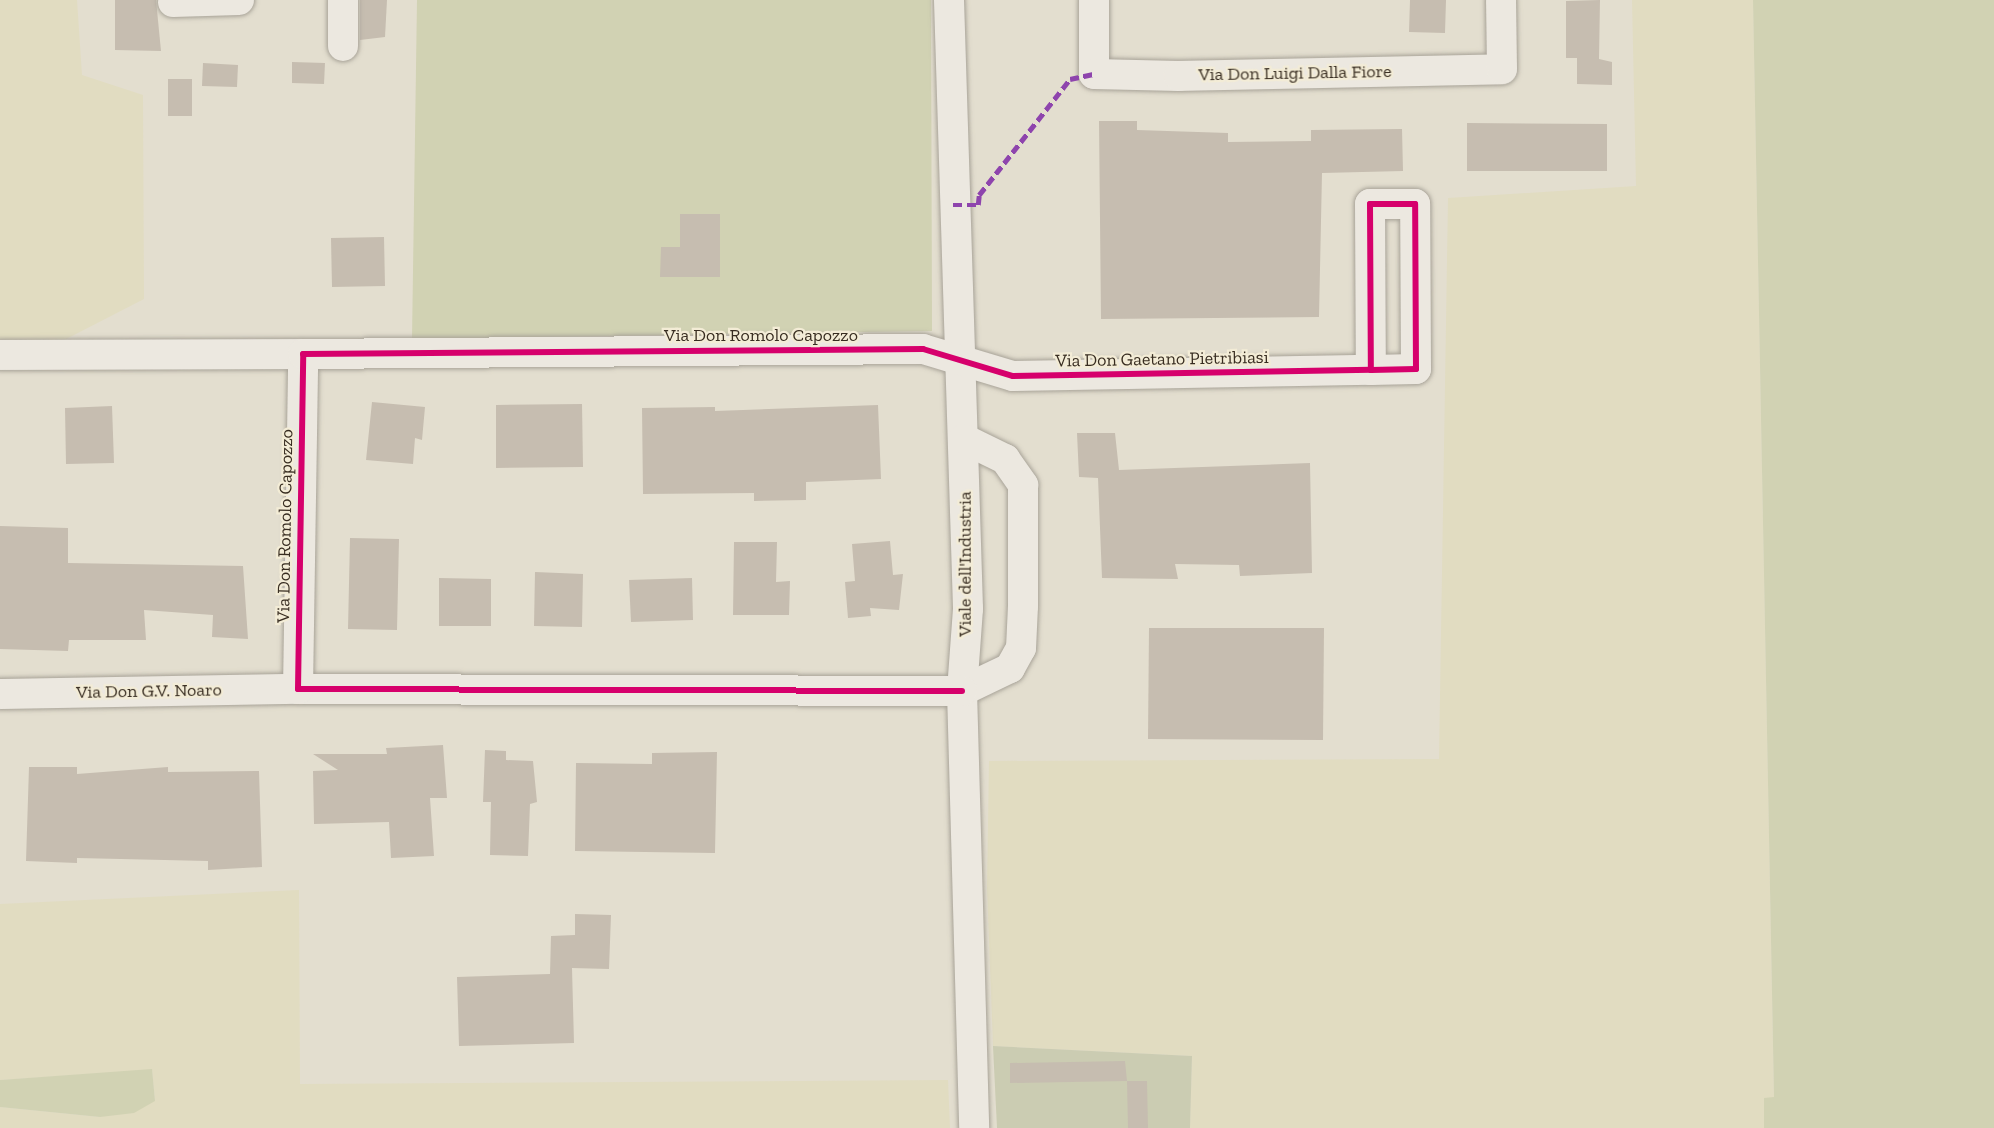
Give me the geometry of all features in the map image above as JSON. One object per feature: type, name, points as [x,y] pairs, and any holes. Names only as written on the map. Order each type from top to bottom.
[{"type":"street","points":[[174,9],[239,0]]},
{"type":"street","points":[[343,0],[343,46]]},
{"type":"street","name":"Viale dell'Industria","points":[[949,0],[957,358],[964,439],[968,609],[962,691],[974,1128]]},
{"type":"street","name":"Via Don Luigi Dalla Fiore","points":[[1094,0],[1094,74],[1179,76],[1502,69],[1501,0]]},
{"type":"street","name":"Via Don Gaetano Pietribiasi","points":[[957,358],[1013,376],[1371,370],[1416,369],[1415,204],[1370,204],[1371,370]]},
{"type":"street","name":"Via Don Romolo Capozzo","points":[[0,355],[923,349],[957,358]]},
{"type":"street","name":"Via Don Romolo Capozzo","points":[[297,689],[303,354]]},
{"type":"street","points":[[297,689],[962,691],[1010,668],[1021,648],[1023,606],[1023,485],[1005,459],[964,439]]},
{"type":"street","name":"Via Don G.V. Noaro","points":[[0,694],[297,689]]},
{"type":"shaded area","points":[[0,0],[77,0],[82,75],[143,95],[144,299],[39,353],[0,363]]},
{"type":"shaded area","points":[[1632,0],[1753,0],[1774,1098],[1764,1098],[1764,1128],[1190,1128],[1192,1056],[993,1046],[987,887],[989,761],[1439,759],[1448,198],[1636,186]]},
{"type":"shaded area","points":[[299,890],[300,1084],[948,1080],[950,1128],[0,1128],[0,1107],[100,1117],[155,1100],[152,1070],[0,1080],[0,904]]},
{"type":"green space","points":[[417,0],[931,0],[932,331],[412,339]]},
{"type":"green space","points":[[1753,0],[1994,0],[1994,1128],[1764,1128],[1764,1098],[1774,1097]]},
{"type":"green space","points":[[993,1046],[1192,1056],[1190,1128],[997,1128]]},
{"type":"green space","points":[[152,1069],[155,1101],[134,1113],[100,1117],[0,1107],[0,1080]]},
{"type":"building","points":[[115,0],[156,0],[161,51],[115,50]]},
{"type":"building","points":[[360,0],[387,0],[385,37],[360,40]]},
{"type":"building","points":[[1410,0],[1446,0],[1445,33],[1409,32]]},
{"type":"building","points":[[1600,0],[1599,59],[1612,62],[1612,85],[1577,84],[1577,58],[1566,58],[1566,1]]},
{"type":"building","points":[[292,62],[325,63],[324,84],[292,83]]},
{"type":"building","points":[[203,63],[238,65],[237,87],[202,86]]},
{"type":"building","points":[[168,79],[192,79],[192,116],[168,116]]},
{"type":"building","points":[[1099,121],[1137,121],[1137,130],[1228,133],[1228,142],[1311,141],[1311,130],[1402,129],[1403,171],[1322,173],[1319,317],[1101,319]]},
{"type":"building","points":[[1467,123],[1607,124],[1607,171],[1467,171]]},
{"type":"building","points":[[680,214],[720,214],[720,277],[660,277],[661,247],[680,247]]},
{"type":"building","points":[[384,237],[385,286],[332,287],[331,238]]},
{"type":"building","points":[[372,402],[425,407],[422,440],[415,438],[413,464],[366,460]]},
{"type":"building","points":[[582,404],[583,467],[496,468],[496,405]]},
{"type":"building","points":[[878,405],[881,479],[806,482],[806,500],[754,501],[754,493],[643,494],[642,408],[715,407],[715,411]]},
{"type":"building","points":[[112,406],[114,463],[66,464],[65,408]]},
{"type":"building","points":[[1077,433],[1115,433],[1119,470],[1310,463],[1312,573],[1240,576],[1239,565],[1175,564],[1178,579],[1102,578],[1098,478],[1079,477]]},
{"type":"building","points":[[0,526],[68,528],[68,563],[243,566],[248,639],[212,637],[213,615],[144,610],[146,640],[69,640],[68,651],[0,649]]},
{"type":"building","points":[[350,538],[399,539],[397,630],[348,629]]},
{"type":"building","points":[[890,541],[893,575],[903,574],[899,610],[870,608],[871,616],[848,618],[845,582],[855,581],[852,544]]},
{"type":"building","points":[[734,542],[777,542],[776,582],[790,581],[789,615],[733,615]]},
{"type":"building","points":[[535,572],[583,574],[582,627],[534,626]]},
{"type":"building","points":[[439,578],[491,579],[491,626],[439,626]]},
{"type":"building","points":[[692,578],[693,620],[631,622],[629,580]]},
{"type":"building","points":[[1149,628],[1324,628],[1323,740],[1148,739]]},
{"type":"building","points":[[443,745],[447,798],[430,798],[434,856],[391,858],[389,822],[314,824],[313,771],[338,770],[313,754],[387,754],[386,748]]},
{"type":"building","points":[[485,750],[506,751],[506,760],[533,761],[537,802],[530,804],[528,856],[490,855],[491,802],[483,802]]},
{"type":"building","points":[[717,752],[715,853],[575,851],[576,763],[652,764],[652,753]]},
{"type":"building","points":[[29,767],[77,767],[77,774],[168,767],[168,772],[259,771],[262,867],[208,870],[208,861],[77,858],[77,863],[26,861]]},
{"type":"building","points":[[575,914],[611,915],[609,969],[572,968],[574,1043],[459,1046],[457,977],[550,974],[551,936],[575,935]]},
{"type":"building","points":[[1125,1061],[1127,1081],[1010,1083],[1010,1063]]},
{"type":"building","points":[[1127,1081],[1147,1081],[1148,1128],[1128,1128]]},
{"type":"marked path","points":[[953,205],[978,205],[979,195],[1070,79],[1094,74]]},
{"type":"cycle path","points":[[962,691],[298,689],[303,354],[923,349],[1013,376],[1371,370],[1416,369],[1415,204],[1370,204],[1371,370]]}]
